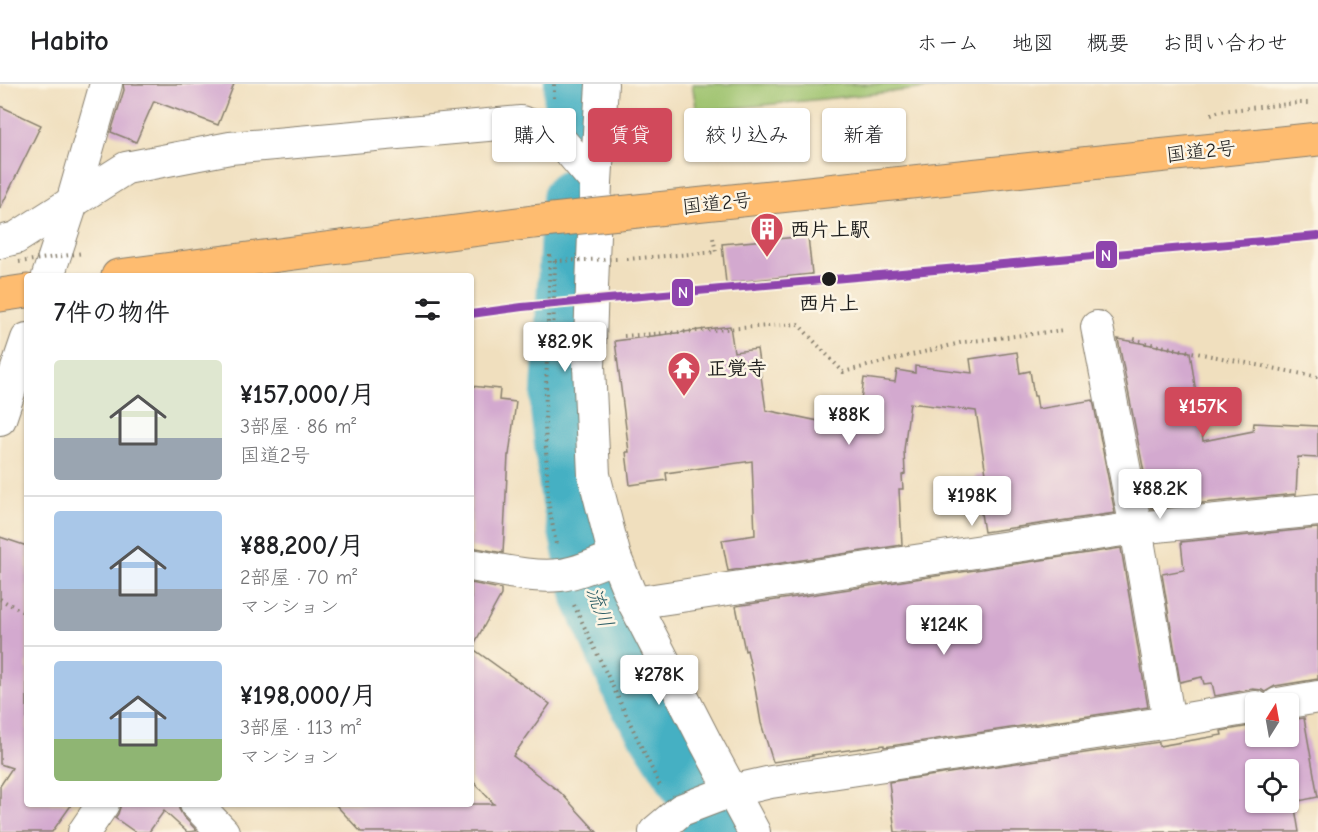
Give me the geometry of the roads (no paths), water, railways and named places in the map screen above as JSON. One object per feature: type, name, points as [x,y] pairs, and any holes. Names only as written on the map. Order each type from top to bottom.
[{"type":"highway","name":"国道2号","points":[[141,273],[533,222],[1318,139]]},
{"type":"highway","points":[[0,295],[16,265]]},
{"type":"street","points":[[49,273],[72,203],[106,84]]},
{"type":"street","points":[[602,84],[589,366],[594,475],[606,560],[634,603],[725,793],[754,832]]},
{"type":"street","points":[[16,265],[16,238],[126,168],[230,148],[520,122],[554,133],[596,182]]},
{"type":"street","points":[[1097,327],[1136,528],[1169,722]]},
{"type":"street","points":[[0,419],[24,348]]},
{"type":"street","points":[[634,603],[1136,528],[1318,510]]},
{"type":"street","points":[[474,566],[525,575],[561,574],[606,560]]},
{"type":"street","points":[[1299,700],[1318,697]]},
{"type":"street","points":[[655,832],[681,810],[725,793],[771,782],[1245,709]]},
{"type":"street","points":[[84,832],[101,807]]},
{"type":"street","points":[[199,807],[223,832]]},
{"type":"waterway","name":"流川","points":[[574,108],[575,84]]},
{"type":"waterway","points":[[566,321],[573,199]]},
{"type":"waterway","name":"流川","points":[[564,358],[561,409],[570,487],[593,596],[636,695],[684,771],[717,832]]},
{"type":"place","name":"西片上駅","points":[[767,258]]},
{"type":"place","name":"西片上","points":[[829,279]]},
{"type":"place","name":"正覚寺","points":[[684,397]]}]
